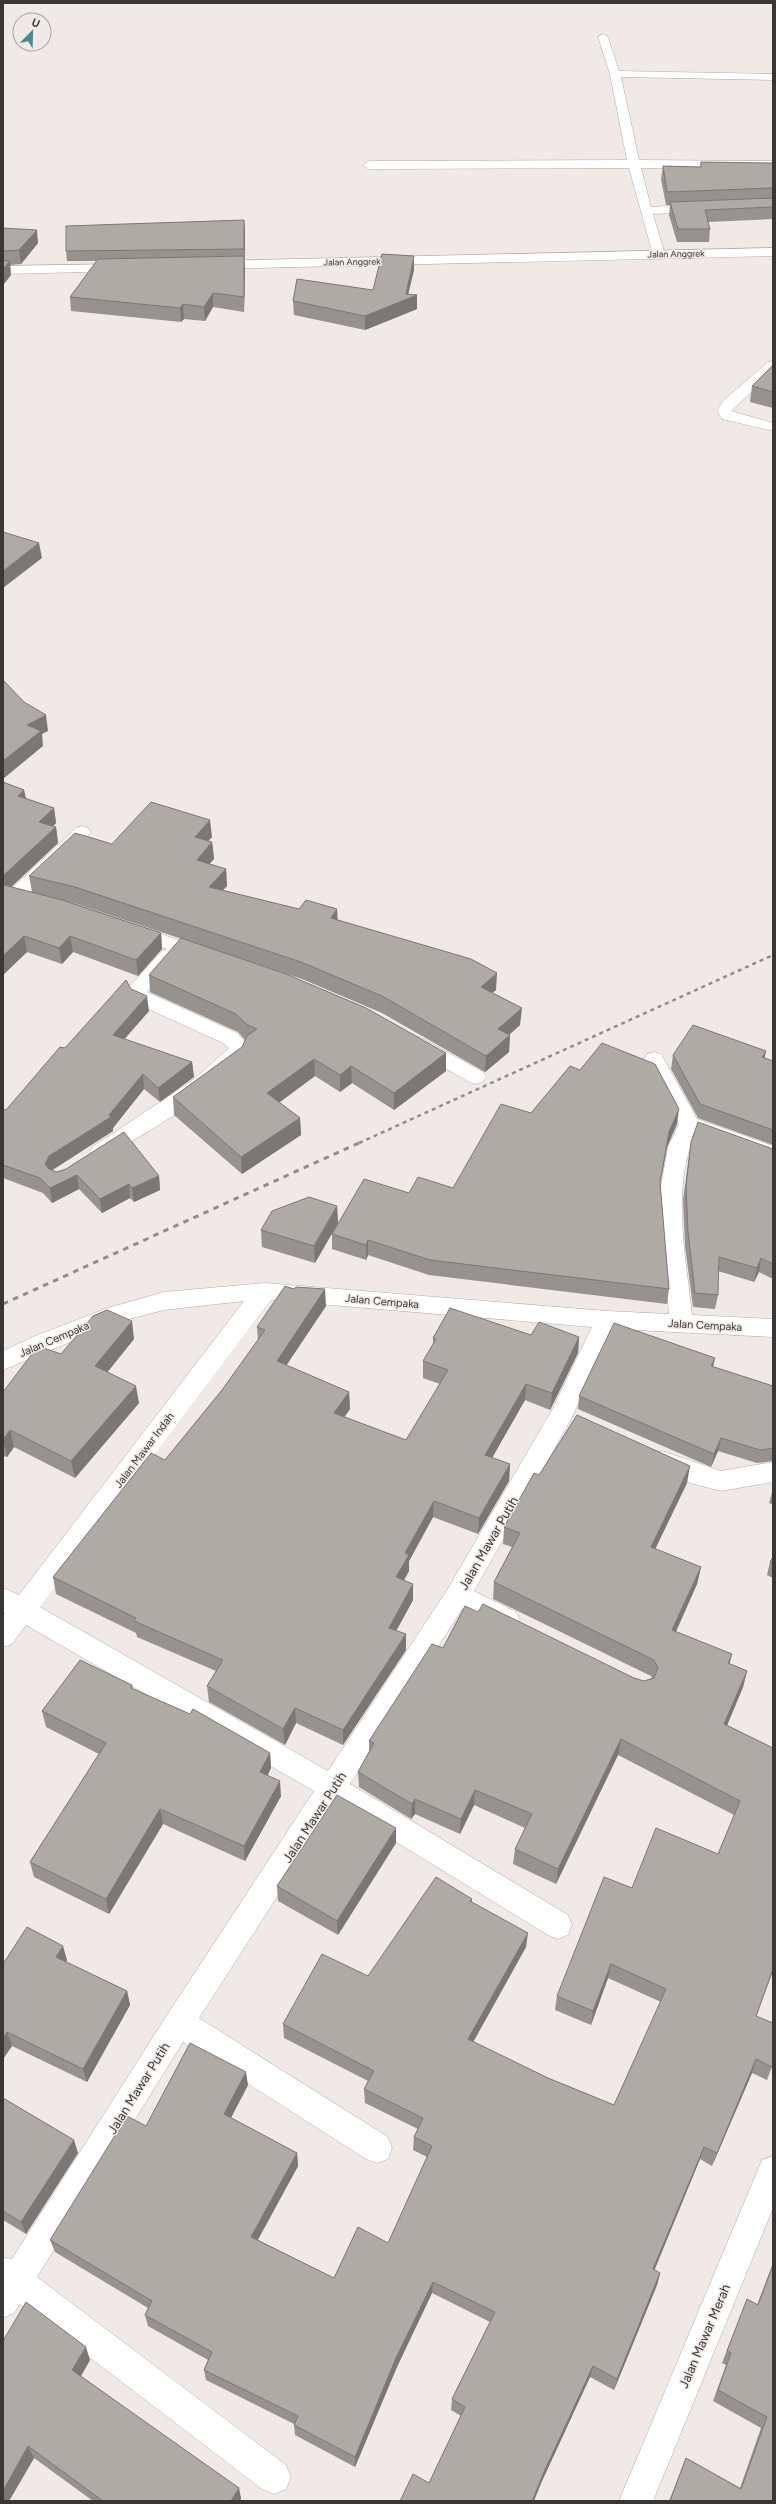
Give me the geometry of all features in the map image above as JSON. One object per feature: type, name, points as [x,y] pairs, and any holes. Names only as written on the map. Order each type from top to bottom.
[{"type":"main road","points":[[603,37],[615,74],[634,164],[659,255]]},
{"type":"main road","points":[[615,74],[773,77]]},
{"type":"main road","points":[[369,165],[773,165]]},
{"type":"main road","points":[[646,211],[712,208]]},
{"type":"main road","name":"Jalan Anggrek","points":[[203,266],[773,252]]},
{"type":"main road","points":[[3,270],[139,267]]},
{"type":"main road","points":[[773,365],[728,404],[724,411],[727,416],[773,426]]},
{"type":"main road","points":[[7,898],[82,832]]},
{"type":"main road","points":[[7,898],[52,904]]},
{"type":"main road","points":[[117,926],[221,960]]},
{"type":"main road","points":[[86,1160],[175,1102],[235,1058],[239,1052],[240,1047],[230,1038],[140,996],[137,991],[143,982],[178,946]]},
{"type":"main road","points":[[405,1036],[476,1077]]},
{"type":"main road","points":[[654,1059],[689,1124],[773,1154]]},
{"type":"main road","points":[[681,1324],[670,1197],[679,1147],[689,1124]]},
{"type":"main road","name":"Jalan Cempaka","points":[[3,1361],[43,1342],[116,1314],[164,1301],[265,1291],[607,1320],[773,1328]]},
{"type":"main road","name":"Jalan Mawar Indah","points":[[3,1636],[13,1604],[265,1291]]},
{"type":"main road","name":"Jalan Mawar Putih","points":[[7,2285],[573,1419],[607,1320]]},
{"type":"main road","points":[[642,1451],[677,1468],[721,1481],[773,1472]]},
{"type":"main road","points":[[458,1596],[528,1630]]},
{"type":"main road","points":[[13,1604],[333,1788],[558,1925]]},
{"type":"main road","points":[[180,2022],[377,2148]]},
{"type":"main road","name":"Jalan Mawar Merah","points":[[636,2501],[773,2170]]},
{"type":"main road","points":[[7,2285],[274,2477]]},
{"type":"building","points":[[701,162],[772,163],[773,188],[667,192],[663,166],[701,167]]},
{"type":"building","points":[[773,198],[773,207],[705,210],[710,229],[678,229],[670,202]]},
{"type":"building","points":[[244,220],[244,249],[66,251],[66,226]]},
{"type":"building","points":[[3,228],[37,230],[19,250],[3,251]]},
{"type":"building","points":[[382,254],[414,256],[406,294],[417,295],[365,316],[293,301],[297,279],[373,290]]},
{"type":"building","points":[[244,256],[244,297],[213,293],[204,307],[183,304],[180,308],[70,297],[98,259]]},
{"type":"building","points":[[3,261],[10,261],[3,269]]},
{"type":"building","points":[[773,365],[773,392],[752,386]]},
{"type":"building","points":[[3,532],[39,543],[3,571]]},
{"type":"building","points":[[3,680],[24,702],[46,715],[27,725],[41,731],[3,761]]},
{"type":"building","points":[[3,782],[24,790],[18,796],[54,808],[39,822],[56,827],[4,875],[3,878]]},
{"type":"building","points":[[151,802],[210,820],[195,837],[212,842],[197,860],[226,869],[209,887],[299,909],[306,900],[337,909],[331,918],[471,959],[497,973],[481,987],[522,1008],[498,1029],[510,1035],[486,1056],[382,996],[301,962],[75,887],[29,876],[75,833],[112,844]]},
{"type":"building","points":[[3,882],[4,885],[62,900],[161,933],[136,960],[70,936],[59,948],[24,936],[3,956]]},
{"type":"building","points":[[181,938],[286,974],[366,1008],[446,1053],[394,1093],[351,1066],[340,1075],[314,1059],[267,1093],[300,1118],[241,1157],[173,1097],[242,1047],[247,1036],[257,1029],[246,1024],[236,1014],[149,975]]},
{"type":"building","points":[[126,980],[131,989],[147,996],[113,1035],[192,1062],[158,1088],[143,1074],[109,1115],[111,1117],[49,1156],[45,1164],[49,1169],[57,1172],[66,1169],[124,1132],[159,1176],[132,1188],[129,1184],[100,1199],[77,1175],[50,1188],[40,1178],[3,1165],[3,1109],[6,1110],[60,1047],[65,1048]]},
{"type":"building","points":[[693,1025],[766,1051],[762,1057],[773,1061],[773,1130],[700,1104],[673,1055]]},
{"type":"building","points":[[602,1043],[655,1064],[679,1109],[669,1132],[660,1182],[669,1289],[430,1260],[368,1240],[366,1245],[332,1234],[364,1179],[409,1193],[418,1177],[453,1188],[501,1104],[531,1113],[570,1066],[580,1070]]},
{"type":"building","points":[[698,1122],[773,1149],[773,1264],[761,1258],[757,1268],[719,1257],[718,1295],[695,1293],[688,1232],[686,1186],[691,1142]]},
{"type":"building","points":[[309,1197],[337,1206],[314,1246],[261,1230],[272,1211]]},
{"type":"building","points":[[285,1286],[294,1289],[296,1287],[325,1289],[277,1361],[349,1392],[334,1413],[406,1440],[448,1370],[423,1361],[436,1339],[433,1338],[450,1308],[531,1335],[539,1322],[579,1337],[552,1393],[526,1384],[485,1455],[510,1464],[479,1518],[434,1501],[405,1553],[409,1555],[396,1577],[413,1584],[389,1628],[406,1634],[343,1730],[295,1708],[283,1729],[207,1686],[223,1660],[134,1621],[136,1618],[53,1577],[151,1453],[165,1460],[222,1390],[265,1330],[257,1327]]},
{"type":"building","points":[[107,1310],[132,1321],[95,1366],[136,1386],[71,1461],[10,1430],[3,1440],[3,1392],[38,1346],[61,1354],[93,1316]]},
{"type":"building","points":[[614,1323],[715,1358],[711,1366],[773,1386],[773,1448],[760,1450],[721,1438],[714,1454],[579,1396]]},
{"type":"building","points":[[577,1415],[690,1466],[651,1547],[701,1567],[672,1630],[732,1654],[728,1663],[747,1671],[724,1724],[773,1748],[773,1969],[756,2016],[773,2023],[773,2064],[772,2067],[756,2059],[717,2153],[704,2147],[653,2269],[660,2273],[617,2379],[593,2366],[532,2501],[400,2501],[413,2474],[429,2483],[465,2407],[452,2399],[495,2312],[433,2282],[396,2358],[355,2457],[294,2425],[298,2416],[204,2370],[212,2352],[145,2315],[152,2301],[50,2240],[127,2116],[146,2126],[190,2043],[246,2072],[224,2114],[297,2153],[251,2237],[334,2278],[358,2227],[388,2243],[432,2146],[414,2137],[423,2118],[364,2089],[374,2071],[283,2024],[322,1954],[368,1976],[436,1877],[472,1899],[470,1901],[528,1933],[468,2039],[548,2078],[614,2105],[666,1989],[611,1964],[593,2011],[557,1996],[604,1877],[632,1888],[656,1828],[718,1854],[740,1801],[621,1739],[558,1869],[515,1849],[532,1814],[475,1790],[461,1819],[415,1799],[412,1804],[358,1772],[374,1743],[369,1741],[432,1644],[443,1648],[465,1606],[478,1612],[483,1604],[634,1678],[644,1681],[654,1678],[658,1668],[654,1660],[494,1582],[520,1533],[504,1527],[534,1473],[539,1475]]},
{"type":"building","points":[[80,1660],[132,1685],[131,1688],[190,1714],[193,1709],[270,1753],[260,1772],[280,1781],[244,1846],[160,1809],[106,1899],[30,1862],[106,1743],[42,1711]]},
{"type":"building","points":[[337,1795],[396,1828],[337,1921],[277,1886]]},
{"type":"building","points":[[27,1927],[63,1946],[56,1957],[127,1991],[83,2069],[7,2032],[3,2038],[3,1964]]},
{"type":"building","points":[[3,2098],[74,2140],[21,2222],[3,2211]]},
{"type":"building","points":[[773,2265],[773,2501],[670,2501],[686,2458],[741,2489],[767,2417],[718,2390],[731,2353],[727,2351],[747,2299],[758,2305]]},
{"type":"building","points":[[26,2302],[86,2347],[72,2370],[239,2488],[231,2501],[103,2501],[28,2446],[3,2491],[3,2341]]},
{"type":"railway","points":[[359,1143],[773,955]]},
{"type":"railway","points":[[3,1304],[361,1142]]}]
